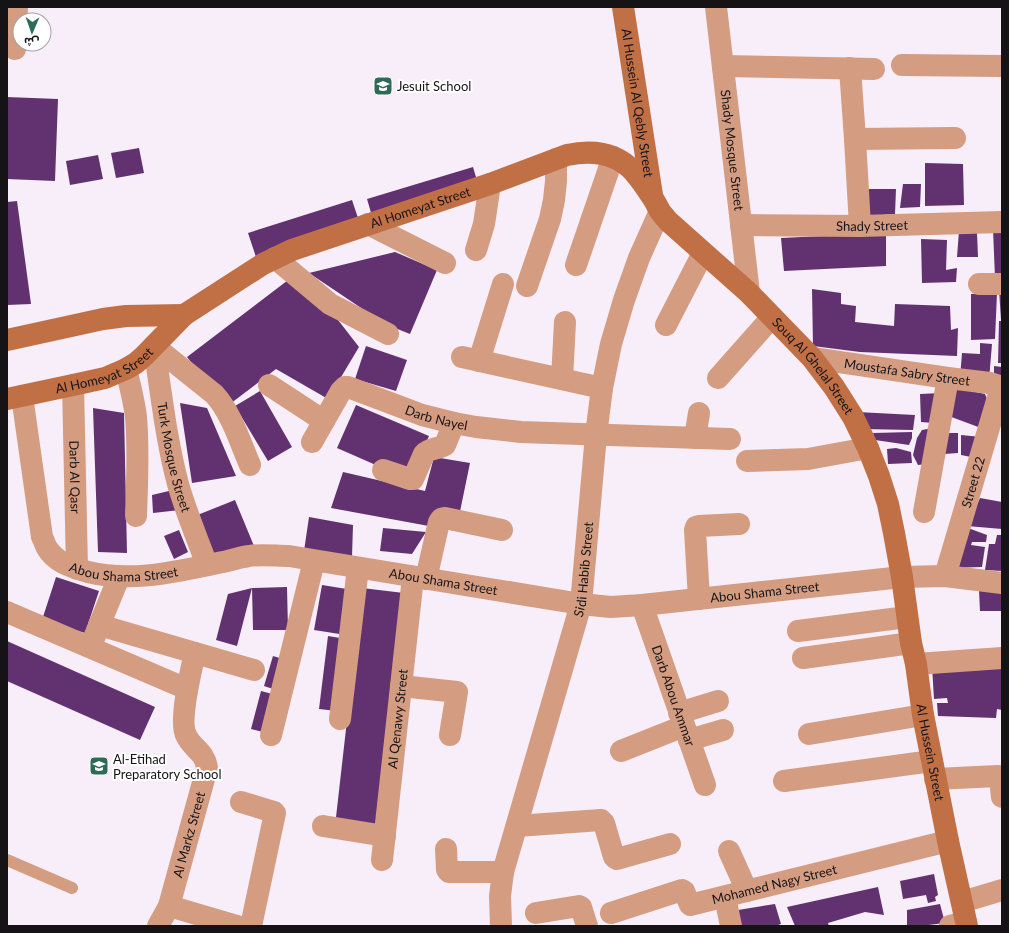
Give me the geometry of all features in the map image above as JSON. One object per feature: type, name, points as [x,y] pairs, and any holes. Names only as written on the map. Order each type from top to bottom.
[{"type":"main road","name":"Al Hussein Al Qebly Street","points":[[623,7],[656,205]]},
{"type":"main road","name":"Al Homeyat Street","points":[[14,397],[105,378],[126,369],[144,356],[184,314],[275,258],[303,246],[490,184],[556,159],[578,153],[590,152],[613,157],[624,163],[633,171],[656,205]]},
{"type":"main road","name":"Souq Al Ghelal Street","points":[[656,205],[668,221],[749,293],[812,358],[834,387],[852,416],[868,448],[879,476],[888,504],[902,577]]},
{"type":"main road","points":[[7,340],[103,319],[126,316],[184,314]]},
{"type":"main road","name":"Al Hussein Street","points":[[902,577],[910,642],[916,664],[922,715],[948,840],[962,919]]},
{"type":"street","name":"Shady Mosque Street","points":[[716,7],[749,293]]},
{"type":"street","points":[[902,65],[1002,66]]},
{"type":"street","points":[[723,66],[874,69]]},
{"type":"street","points":[[850,68],[856,139],[860,226]]},
{"type":"street","points":[[856,139],[955,138]]},
{"type":"street","points":[[576,265],[613,157]]},
{"type":"street","points":[[527,286],[550,219],[556,181],[556,159]]},
{"type":"street","points":[[476,250],[485,219],[490,184]]},
{"type":"street","name":"Sidi Habib Street","points":[[501,926],[500,896],[503,872],[581,604],[596,435],[602,388],[611,344],[656,205]]},
{"type":"street","name":"Shady Street","points":[[741,225],[860,226],[1002,222]]},
{"type":"street","points":[[368,224],[445,263]]},
{"type":"street","points":[[666,325],[703,252]]},
{"type":"street","points":[[275,258],[330,304],[388,334]]},
{"type":"street","points":[[503,284],[471,359],[602,388]]},
{"type":"street","points":[[979,284],[1002,284]]},
{"type":"street","points":[[718,378],[772,317]]},
{"type":"street","points":[[562,379],[565,322]]},
{"type":"street","points":[[154,346],[214,394],[219,400],[227,412],[250,465]]},
{"type":"street","name":"Turk Mosque Street","points":[[154,346],[171,454],[178,485],[207,565]]},
{"type":"street","name":"Moustafa Sabry Street","points":[[812,358],[990,383],[1001,387]]},
{"type":"street","points":[[126,369],[136,416],[136,516]]},
{"type":"street","points":[[924,512],[948,378]]},
{"type":"street","name":"Darb Al Qasr","points":[[73,385],[76,569]]},
{"type":"street","points":[[269,385],[324,421]]},
{"type":"street","name":"Darb Nayel","points":[[312,442],[341,391],[345,387],[422,415],[454,423],[498,430],[730,439]]},
{"type":"street","name":"Street 22","points":[[944,576],[1001,387]]},
{"type":"street","name":"Abou Shama Street","points":[[14,397],[42,537],[47,548],[65,565],[98,574],[119,577],[138,577],[157,575],[250,556],[289,556],[581,604],[611,607],[642,606],[902,577],[944,576],[1002,583]]},
{"type":"street","points":[[695,438],[699,413]]},
{"type":"street","points":[[383,470],[413,479],[425,452],[445,445],[454,423]]},
{"type":"street","points":[[747,461],[808,459],[868,448]]},
{"type":"street","name":"Al Qenawy Street","points":[[382,860],[401,686],[420,578],[439,522],[441,519],[445,518],[502,530]]},
{"type":"street","points":[[699,600],[696,527],[739,524]]},
{"type":"street","points":[[271,735],[314,560]]},
{"type":"street","points":[[340,720],[358,568]]},
{"type":"street","points":[[90,647],[119,577]]},
{"type":"street","name":"Darb Abou Ammar","points":[[642,606],[705,785]]},
{"type":"street","points":[[7,612],[187,689]]},
{"type":"street","points":[[798,631],[907,617]]},
{"type":"street","points":[[99,626],[254,670]]},
{"type":"street","points":[[803,658],[910,642]]},
{"type":"street","name":"Al Markz Street","points":[[158,926],[169,906],[208,768],[203,756],[189,740],[184,730],[187,689],[195,653]]},
{"type":"street","points":[[916,664],[1002,658]]},
{"type":"street","points":[[401,686],[457,692],[450,735]]},
{"type":"street","points":[[621,751],[684,726],[718,701]]},
{"type":"street","points":[[809,734],[922,715]]},
{"type":"street","points":[[684,726],[723,730]]},
{"type":"street","points":[[784,781],[933,770],[998,776],[1000,779],[1002,797]]},
{"type":"street","points":[[240,802],[275,813],[251,926]]},
{"type":"street","points":[[516,826],[601,820],[604,823],[614,857],[617,859],[670,844]]},
{"type":"street","points":[[323,826],[385,836]]},
{"type":"street","name":"Mohamed Nagy Street","points":[[611,912],[682,890],[684,891],[690,906],[948,840]]},
{"type":"street","points":[[446,849],[449,872],[503,872]]},
{"type":"street","points":[[730,851],[748,891]]},
{"type":"street","points":[[962,919],[1002,890]]},
{"type":"street","points":[[725,897],[731,926]]},
{"type":"street","points":[[169,906],[237,926]]},
{"type":"street","points":[[536,913],[579,906],[581,907],[587,926]]},
{"type":"lane","points":[[7,860],[72,888]]},
{"type":"building","points":[[7,97],[58,99],[55,181],[7,179]]},
{"type":"building","points":[[139,148],[144,173],[116,178],[111,153]]},
{"type":"building","points":[[98,155],[103,179],[70,185],[66,161]]},
{"type":"building","points":[[925,163],[963,164],[964,205],[925,206]]},
{"type":"building","points":[[473,167],[478,184],[372,216],[367,199]]},
{"type":"building","points":[[903,184],[921,184],[920,207],[900,208]]},
{"type":"building","points":[[868,189],[896,189],[895,214],[869,216]]},
{"type":"building","points":[[352,200],[360,224],[256,257],[248,233]]},
{"type":"building","points":[[17,201],[31,304],[7,305],[7,202]]},
{"type":"building","points":[[993,229],[1002,230],[1002,281],[995,278]]},
{"type":"building","points":[[959,231],[977,233],[978,257],[957,257]]},
{"type":"building","points":[[886,233],[886,266],[784,271],[781,238]]},
{"type":"building","points":[[921,239],[947,240],[946,270],[957,268],[956,282],[922,283]]},
{"type":"building","points":[[395,252],[437,270],[410,334],[385,324],[309,273]]},
{"type":"building","points":[[300,271],[359,347],[328,399],[276,369],[226,407],[187,357]]},
{"type":"building","points":[[812,289],[841,293],[841,304],[856,306],[855,322],[894,326],[895,304],[950,306],[951,330],[958,328],[957,356],[860,352],[813,346]]},
{"type":"building","points":[[999,290],[1002,290],[1002,320],[1001,320]]},
{"type":"building","points":[[997,293],[995,339],[971,340],[971,294]]},
{"type":"building","points":[[999,321],[1002,321],[1002,363],[998,363]]},
{"type":"building","points":[[980,343],[992,344],[989,380],[960,378],[962,353],[980,354]]},
{"type":"building","points":[[366,346],[407,360],[396,391],[355,379]]},
{"type":"building","points":[[994,366],[1002,367],[1002,379],[994,379]]},
{"type":"building","points":[[956,388],[985,394],[989,404],[981,428],[946,415]]},
{"type":"building","points":[[260,391],[292,447],[268,461],[235,406]]},
{"type":"building","points":[[941,393],[934,423],[921,422],[920,394]]},
{"type":"building","points":[[180,403],[207,408],[236,476],[192,483]]},
{"type":"building","points":[[356,405],[429,436],[410,480],[337,448]]},
{"type":"building","points":[[93,408],[124,413],[127,553],[98,552]]},
{"type":"building","points":[[857,412],[915,415],[913,430],[861,429]]},
{"type":"building","points":[[933,428],[927,464],[918,465],[913,455],[917,438],[922,430]]},
{"type":"building","points":[[912,432],[912,438],[909,445],[875,440],[873,433]]},
{"type":"building","points":[[947,433],[958,433],[958,453],[944,454]]},
{"type":"building","points":[[961,435],[981,437],[976,458],[961,455]]},
{"type":"building","points":[[896,448],[911,452],[912,463],[888,464],[887,449]]},
{"type":"building","points":[[434,457],[470,463],[456,531],[331,508],[343,472],[425,491]]},
{"type":"building","points":[[173,490],[180,510],[153,513],[152,495]]},
{"type":"building","points":[[980,498],[1002,502],[1002,529],[967,526]]},
{"type":"building","points":[[235,500],[254,546],[214,562],[195,516]]},
{"type":"building","points":[[309,517],[353,525],[352,557],[304,551]]},
{"type":"building","points":[[383,528],[426,532],[412,554],[380,551]]},
{"type":"building","points":[[968,528],[987,535],[986,542],[972,542],[971,545],[985,547],[982,567],[948,568]]},
{"type":"building","points":[[179,530],[188,552],[174,559],[164,536]]},
{"type":"building","points":[[997,535],[1002,535],[1002,571],[985,570],[989,544],[995,544]]},
{"type":"building","points":[[56,577],[99,591],[85,633],[42,620]]},
{"type":"building","points":[[322,585],[353,590],[346,635],[314,630]]},
{"type":"building","points":[[287,587],[288,630],[253,630],[252,588]]},
{"type":"building","points":[[252,588],[237,646],[216,640],[228,594]]},
{"type":"building","points":[[362,588],[404,593],[377,831],[335,826]]},
{"type":"building","points":[[979,590],[1002,590],[1002,611],[980,611]]},
{"type":"building","points":[[328,636],[346,639],[337,711],[319,709]]},
{"type":"building","points":[[7,641],[155,707],[140,740],[7,681]]},
{"type":"building","points":[[273,656],[286,660],[276,690],[264,686]]},
{"type":"building","points":[[1002,660],[1002,710],[997,709],[996,718],[938,716],[937,703],[948,703],[947,698],[934,699],[932,666]]},
{"type":"building","points":[[261,691],[276,695],[267,733],[251,729]]},
{"type":"building","points":[[934,874],[938,895],[935,897],[936,901],[928,903],[926,895],[903,899],[900,881]]},
{"type":"building","points":[[878,887],[884,915],[865,912],[828,923],[829,926],[795,926],[787,907]]},
{"type":"building","points":[[775,904],[781,924],[775,926],[735,926],[732,911]]},
{"type":"building","points":[[940,904],[945,923],[907,926],[907,910]]},
{"type":"place","name":"Jesuit School","points":[[383,86]]},
{"type":"place","name":"Al-Etihad Preparatory School","points":[[99,766]]}]
